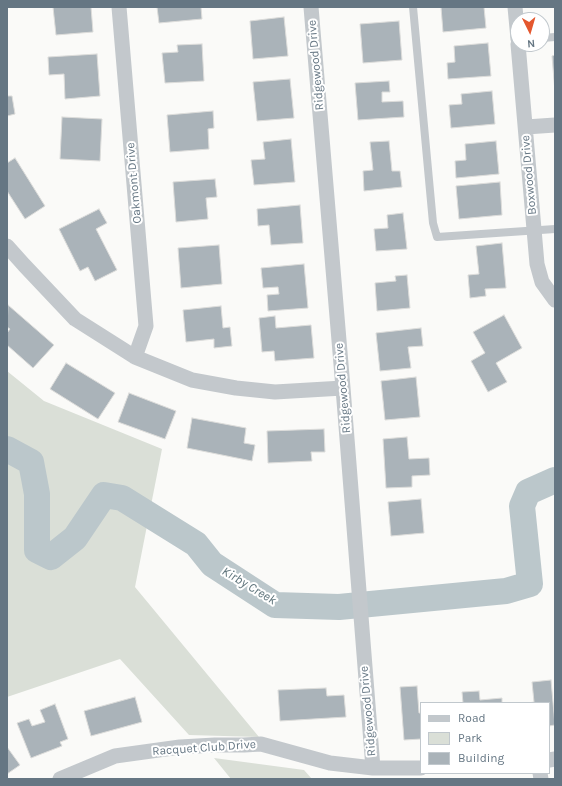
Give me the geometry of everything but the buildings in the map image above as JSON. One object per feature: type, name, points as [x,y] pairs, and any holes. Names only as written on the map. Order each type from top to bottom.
[{"type":"street","name":"Oakmont Drive","points":[[119,7],[146,326],[135,357]]},
{"type":"street","name":"Ridgewood Drive","points":[[311,7],[344,388],[373,768]]},
{"type":"street","name":"Boxwood Drive","points":[[519,52],[537,264],[542,282],[555,300]]},
{"type":"street","points":[[526,127],[555,125]]},
{"type":"street","points":[[7,246],[75,319],[135,357],[192,380],[236,388],[275,392],[344,388]]},
{"type":"street","name":"Racquet Club Drive","points":[[60,779],[115,756],[215,744],[261,744],[330,763],[373,768],[420,768]]},
{"type":"lane","points":[[413,7],[433,223],[437,237],[555,229]]},
{"type":"green space","points":[[7,371],[44,401],[162,449],[135,587],[259,737],[189,735],[120,659],[7,697]]},
{"type":"green space","points":[[214,758],[304,770],[312,779],[231,779]]},
{"type":"waterway","name":"Kirby Creek","points":[[7,449],[31,462],[37,494],[37,550],[51,557],[75,538],[104,495],[122,498],[196,544],[212,564],[275,605],[339,607],[506,591],[530,584],[522,506],[528,492],[555,480]]}]
